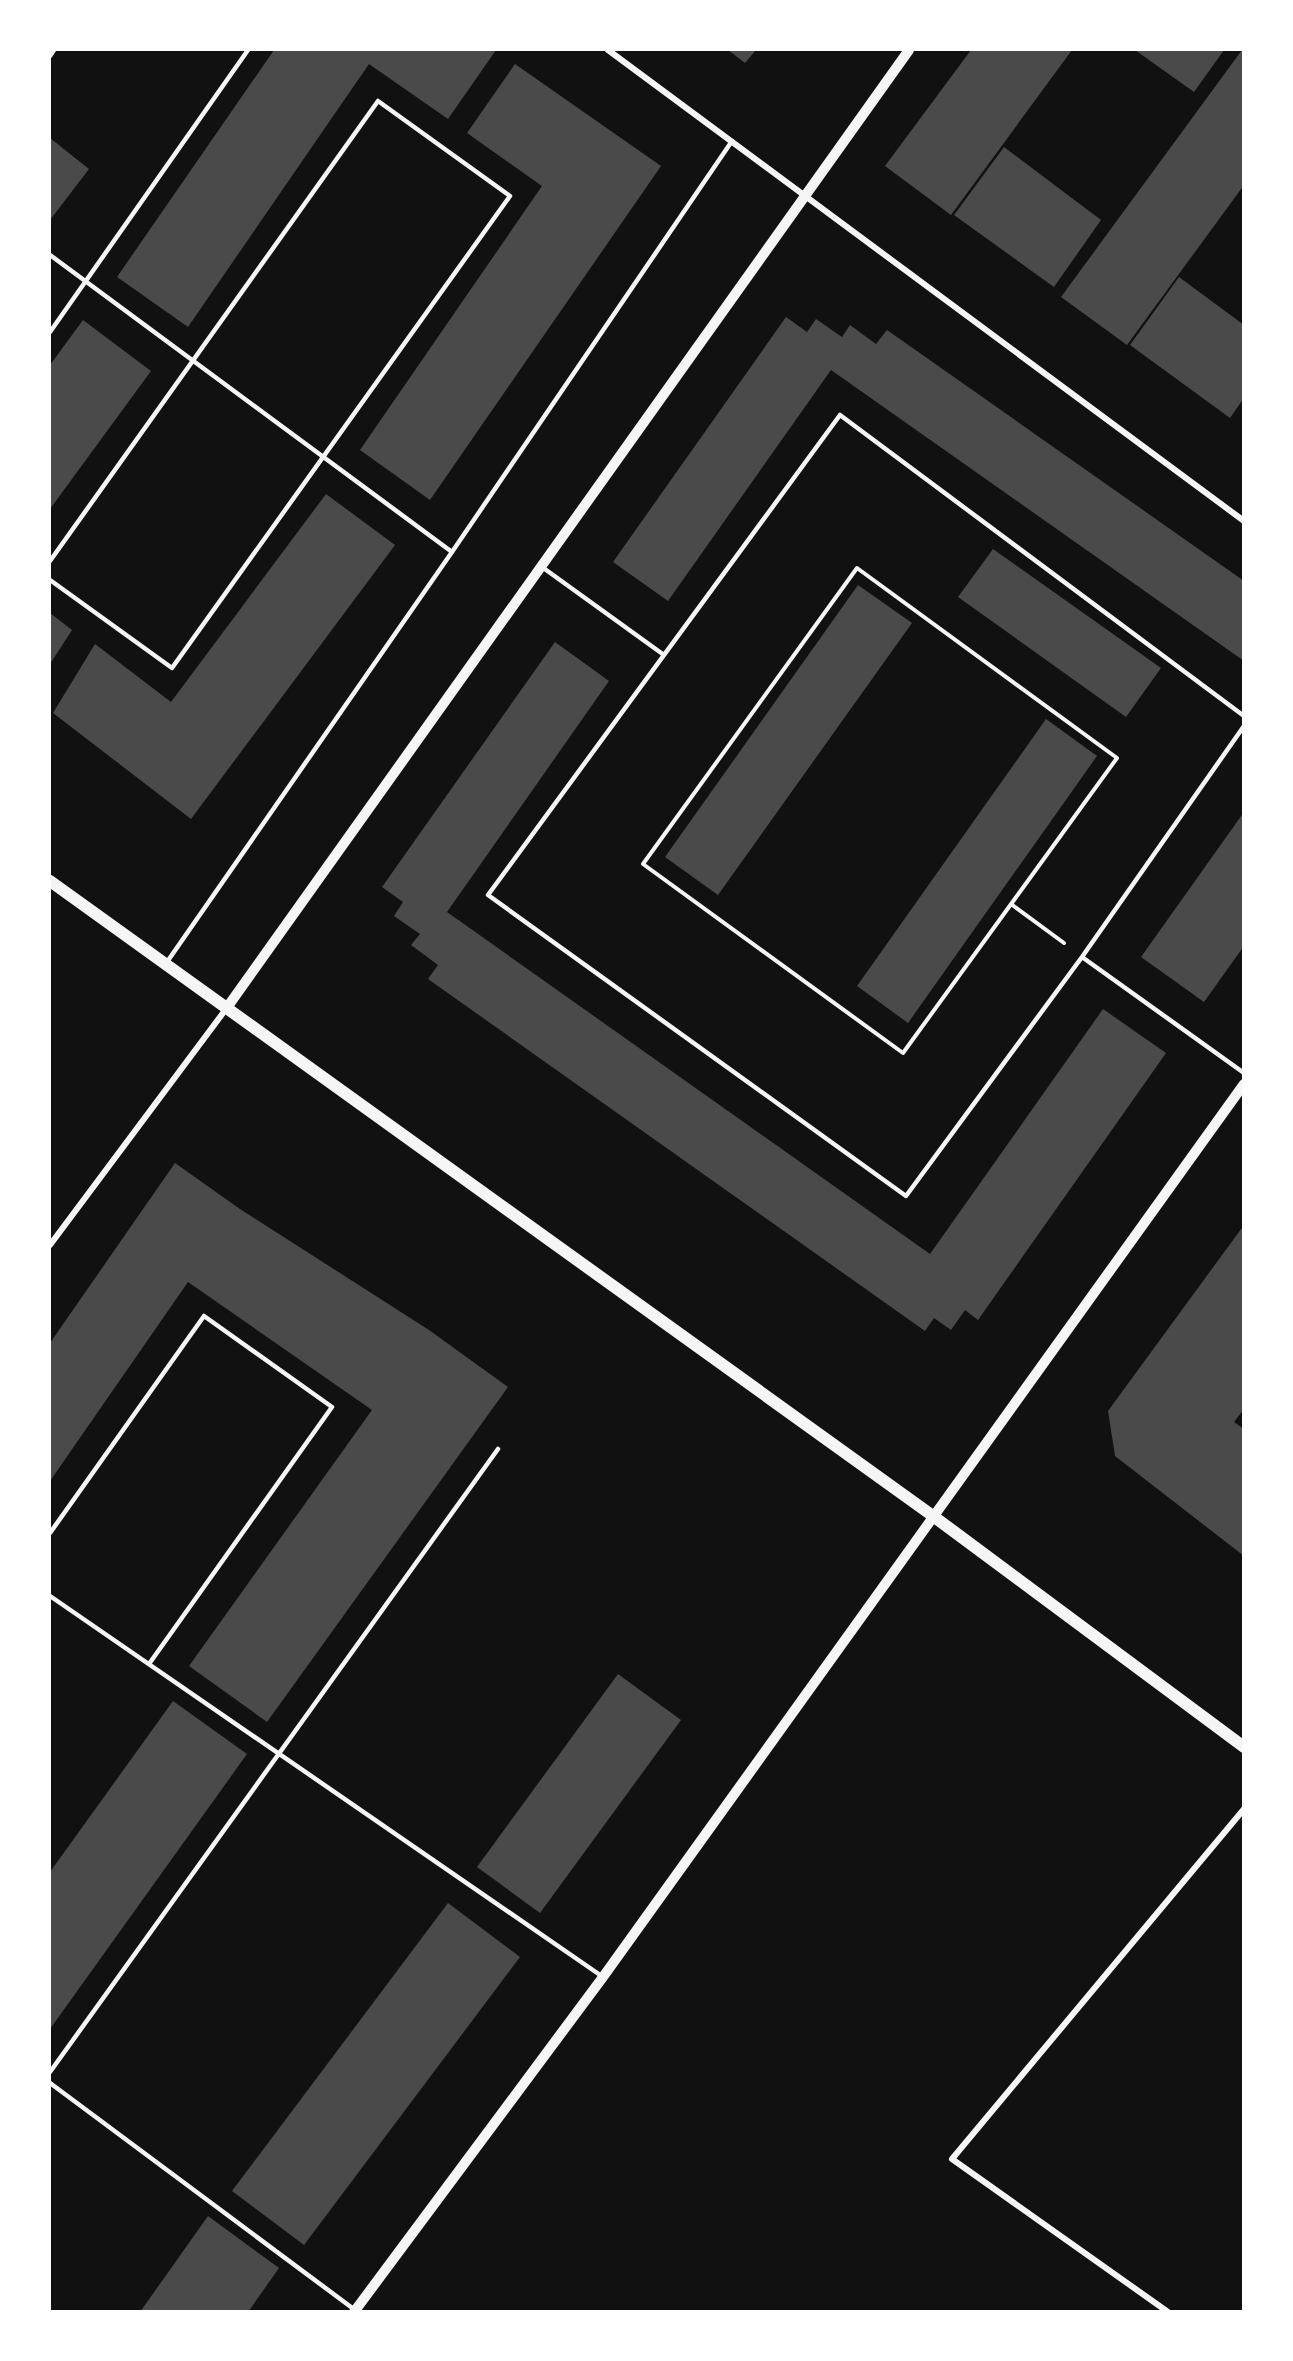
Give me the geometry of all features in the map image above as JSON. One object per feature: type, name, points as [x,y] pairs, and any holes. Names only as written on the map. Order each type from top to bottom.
[{"type":"main road","points":[[50,881],[933,1516],[1244,1748]]},
{"type":"street","points":[[608,50],[1244,521]]},
{"type":"street","points":[[50,1245],[226,1009],[909,50]]},
{"type":"street","points":[[354,2311],[603,1977],[1244,1084]]},
{"type":"street","points":[[1168,2312],[952,2159],[1244,1809]]},
{"type":"lane","points":[[50,56],[54,50]]},
{"type":"lane","points":[[50,332],[248,50]]},
{"type":"lane","points":[[50,561],[378,101],[510,196],[172,668],[50,580]]},
{"type":"lane","points":[[165,964],[452,552],[732,141]]},
{"type":"lane","points":[[50,255],[452,552]]},
{"type":"lane","points":[[1244,716],[840,415],[488,895],[906,1196],[1082,957],[1244,726]]},
{"type":"lane","points":[[541,566],[664,655]]},
{"type":"lane","points":[[1082,957],[1244,1073]]},
{"type":"lane","points":[[50,1533],[204,1316],[332,1407],[149,1664]]},
{"type":"lane","points":[[50,2072],[498,1449]]},
{"type":"lane","points":[[50,1596],[603,1977]]},
{"type":"lane","points":[[50,2083],[354,2311]]},
{"type":"path","points":[[857,568],[1117,758],[1011,904],[903,1053],[643,864],[857,568]]},
{"type":"path","points":[[1011,904],[1082,957]]},
{"type":"building","points":[[274,50],[496,50],[448,119],[369,64],[188,327],[117,277]]},
{"type":"building","points":[[728,50],[756,50],[745,63]]},
{"type":"building","points":[[971,50],[1072,50],[951,215],[885,166]]},
{"type":"building","points":[[1135,50],[1224,50],[1194,92]]},
{"type":"building","points":[[1244,50],[1244,185],[1127,345],[1061,297]]},
{"type":"building","points":[[515,64],[661,166],[430,500],[360,450],[542,186],[467,133]]},
{"type":"building","points":[[50,138],[89,169],[50,220]]},
{"type":"building","points":[[1004,147],[1101,220],[1054,287],[954,215]]},
{"type":"building","points":[[1179,277],[1244,325],[1244,398],[1230,418],[1130,345]]},
{"type":"building","points":[[786,317],[807,332],[816,319],[842,337],[850,325],[876,344],[887,330],[1244,581],[1244,661],[831,370],[668,601],[613,562]]},
{"type":"building","points":[[83,320],[151,371],[50,509],[50,365]]},
{"type":"building","points":[[326,494],[395,545],[191,819],[53,713],[95,644],[171,702]]},
{"type":"building","points":[[993,549],[1161,668],[1126,717],[958,597]]},
{"type":"building","points":[[858,585],[912,623],[718,895],[665,857]]},
{"type":"building","points":[[50,613],[72,630],[50,664]]},
{"type":"building","points":[[555,642],[609,681],[447,912],[930,1254],[1103,1009],[1166,1053],[978,1320],[965,1310],[951,1330],[934,1318],[925,1331],[428,979],[438,965],[411,945],[420,934],[394,916],[403,902],[382,887]]},
{"type":"building","points":[[1046,719],[1097,756],[908,1023],[857,986]]},
{"type":"building","points":[[1244,812],[1244,946],[1204,1002],[1141,957]]},
{"type":"building","points":[[175,1163],[240,1209],[429,1330],[508,1387],[267,1722],[189,1666],[372,1410],[188,1282],[50,1481],[50,1343]]},
{"type":"building","points":[[1244,1225],[1244,1409],[1234,1422],[1244,1429],[1244,1556],[1115,1456],[1108,1411]]},
{"type":"building","points":[[618,1674],[681,1720],[540,1913],[477,1867]]},
{"type":"building","points":[[173,1701],[247,1754],[50,2029],[50,1872]]},
{"type":"building","points":[[448,1903],[520,1957],[304,2245],[232,2191]]},
{"type":"building","points":[[208,2216],[279,2268],[248,2312],[140,2312]]}]
